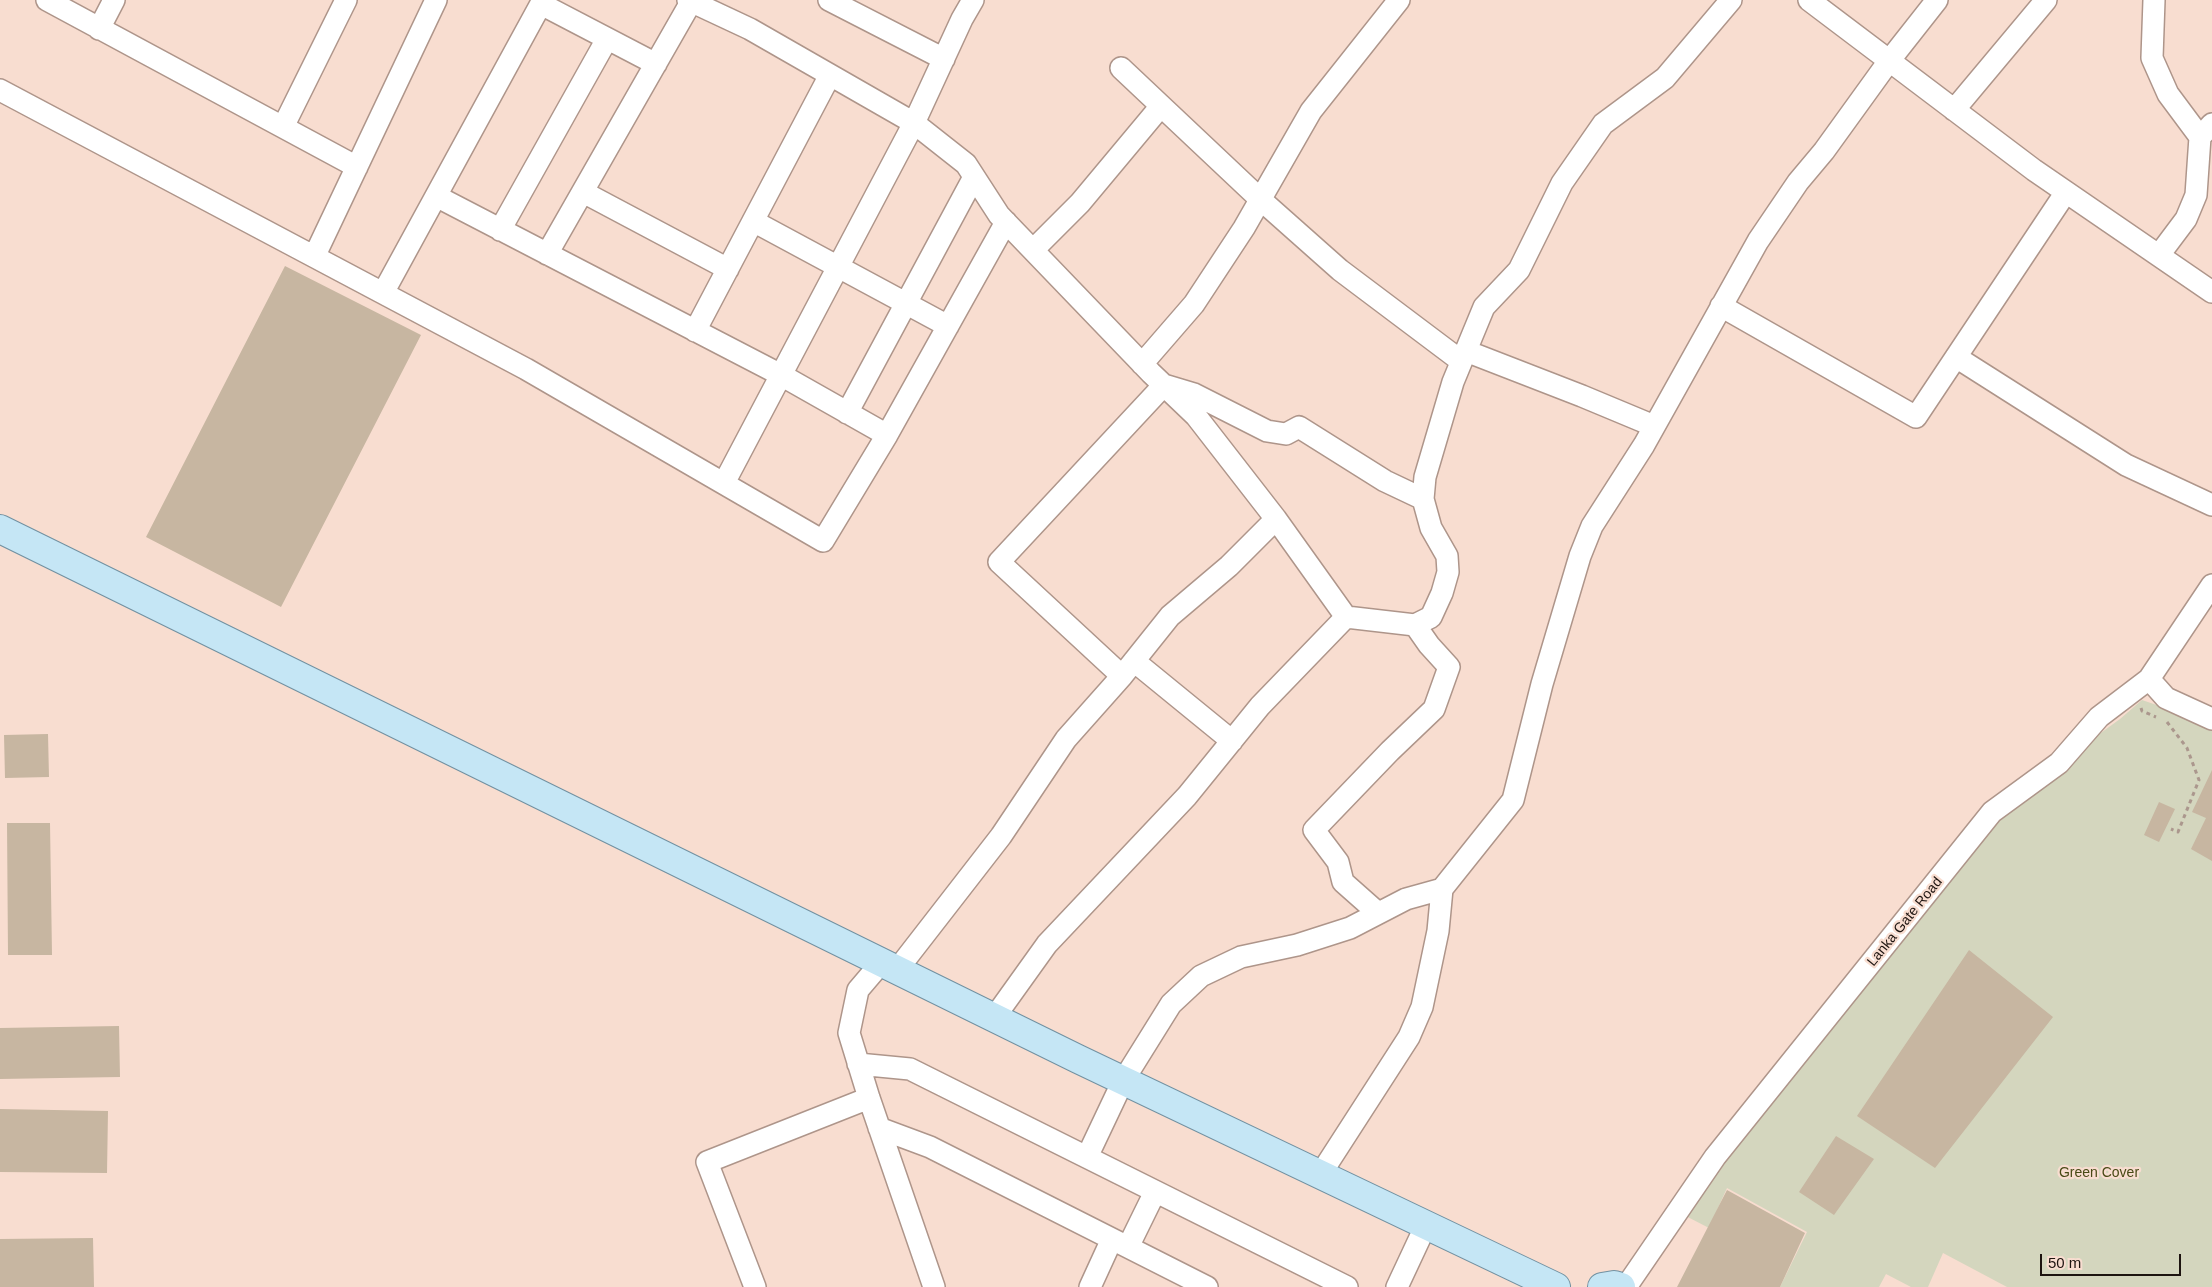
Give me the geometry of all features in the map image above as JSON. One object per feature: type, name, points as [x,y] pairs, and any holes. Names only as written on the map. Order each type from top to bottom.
[{"type":"main road","points":[[0,530],[1123,1081],[1556,1287]]},
{"type":"main road","points":[[1602,1287],[1614,1285],[1621,1287]]},
{"type":"street","points":[[47,0],[357,167]]},
{"type":"street","points":[[99,29],[114,0]]},
{"type":"street","points":[[283,127],[346,0]]},
{"type":"street","points":[[315,255],[436,0]]},
{"type":"street","points":[[829,0],[944,59]]},
{"type":"street","points":[[724,483],[914,123],[973,0]]},
{"type":"street","points":[[1142,364],[1194,304],[1244,228],[1311,111],[1399,0]]},
{"type":"street","points":[[548,254],[656,64],[689,1],[750,29],[914,123],[966,164],[1006,222],[1142,364],[1196,416],[1276,519],[1346,617],[1415,625],[1431,617],[1442,593],[1448,572],[1447,556],[1431,528],[1423,499],[1425,477],[1453,382],[1484,307],[1519,270],[1562,183],[1603,124],[1665,78],[1732,0]]},
{"type":"street","points":[[1809,0],[2066,192],[2212,292]]},
{"type":"street","points":[[1320,1175],[1409,1037],[1422,1007],[1438,931],[1442,890],[1513,800],[1542,684],[1580,556],[1592,526],[1654,426],[1758,241],[1798,182],[1824,151],[1889,61],[1937,0]]},
{"type":"street","points":[[1954,110],[2046,0]]},
{"type":"street","points":[[2154,0],[2152,58],[2168,94],[2206,131],[2196,195],[2186,219],[2159,254]]},
{"type":"street","points":[[383,293],[542,2],[656,64]]},
{"type":"street","points":[[500,230],[607,38]]},
{"type":"street","points":[[1121,68],[1260,199],[1340,270],[1464,356],[1582,396],[1654,426]]},
{"type":"street","points":[[695,331],[830,75]]},
{"type":"street","points":[[0,90],[315,255],[526,369],[823,541],[887,435],[1006,222]]},
{"type":"street","points":[[1033,250],[1080,203],[1160,106]]},
{"type":"street","points":[[847,412],[974,177]]},
{"type":"street","points":[[583,192],[728,269]]},
{"type":"street","points":[[1722,306],[1916,417],[2066,192]]},
{"type":"street","points":[[436,196],[781,375],[887,435]]},
{"type":"street","points":[[753,221],[948,326]]},
{"type":"street","points":[[1956,357],[2126,465],[2212,505]]},
{"type":"street","points":[[1164,385],[1194,394],[1267,431],[1286,434],[1299,427],[1385,481],[1423,499]]},
{"type":"street","points":[[1164,385],[999,562],[1128,669],[1232,741]]},
{"type":"street","points":[[934,1287],[869,1098],[849,1032],[858,990],[889,966],[1001,836],[1066,739],[1128,669],[1170,616],[1229,566],[1276,519]]},
{"type":"street","name":"Lanka Gate Road","points":[[1626,1287],[1715,1158],[1992,812],[2059,763],[2099,717],[2141,685],[2212,585]]},
{"type":"street","points":[[994,1018],[1047,944],[1187,796],[1260,706],[1346,617]]},
{"type":"street","points":[[1378,913],[1343,882],[1338,862],[1314,830],[1434,708],[1449,667],[1429,645],[1415,625]]},
{"type":"street","points":[[2141,685],[2212,718]]},
{"type":"street","points":[[1087,1158],[1123,1081],[1171,1004],[1201,976],[1241,957],[1297,946],[1350,928],[1406,899],[1442,890]]},
{"type":"street","points":[[858,1064],[910,1070],[1347,1287]]},
{"type":"street","points":[[755,1287],[707,1162],[869,1098]]},
{"type":"street","points":[[879,1128],[930,1147],[1208,1287]]},
{"type":"street","points":[[1090,1287],[1155,1192]]},
{"type":"street","points":[[1397,1287],[1426,1225]]},
{"type":"path","points":[[2141,685],[2142,711],[2169,723],[2187,748],[2199,780],[2178,832],[2171,829]]},
{"type":"green space","name":"Green Cover","points":[[2142,700],[2212,724],[2212,1287],[2007,1287],[1943,1253],[1928,1287],[1911,1287],[1886,1274],[1879,1287],[1780,1287],[1807,1232],[1727,1188],[1709,1228],[1678,1212],[1992,812],[2120,719]]},
{"type":"building","points":[[285,266],[421,335],[281,607],[146,537]]},
{"type":"building","points":[[48,734],[49,777],[5,778],[4,735]]},
{"type":"building","points":[[2212,770],[2212,861],[2191,849],[2206,818],[2192,812]]},
{"type":"building","points":[[2159,802],[2175,809],[2159,842],[2144,835]]},
{"type":"building","points":[[7,823],[50,823],[52,955],[8,955]]},
{"type":"building","points":[[1969,950],[2053,1017],[1935,1168],[1857,1116]]},
{"type":"building","points":[[119,1026],[120,1077],[0,1079],[0,1028]]},
{"type":"building","points":[[0,1109],[108,1111],[107,1173],[0,1172]]},
{"type":"building","points":[[1836,1136],[1874,1159],[1834,1215],[1799,1192]]},
{"type":"building","points":[[1727,1190],[1805,1233],[1780,1287],[1677,1287]]},
{"type":"building","points":[[93,1238],[94,1287],[0,1287],[0,1239]]}]
